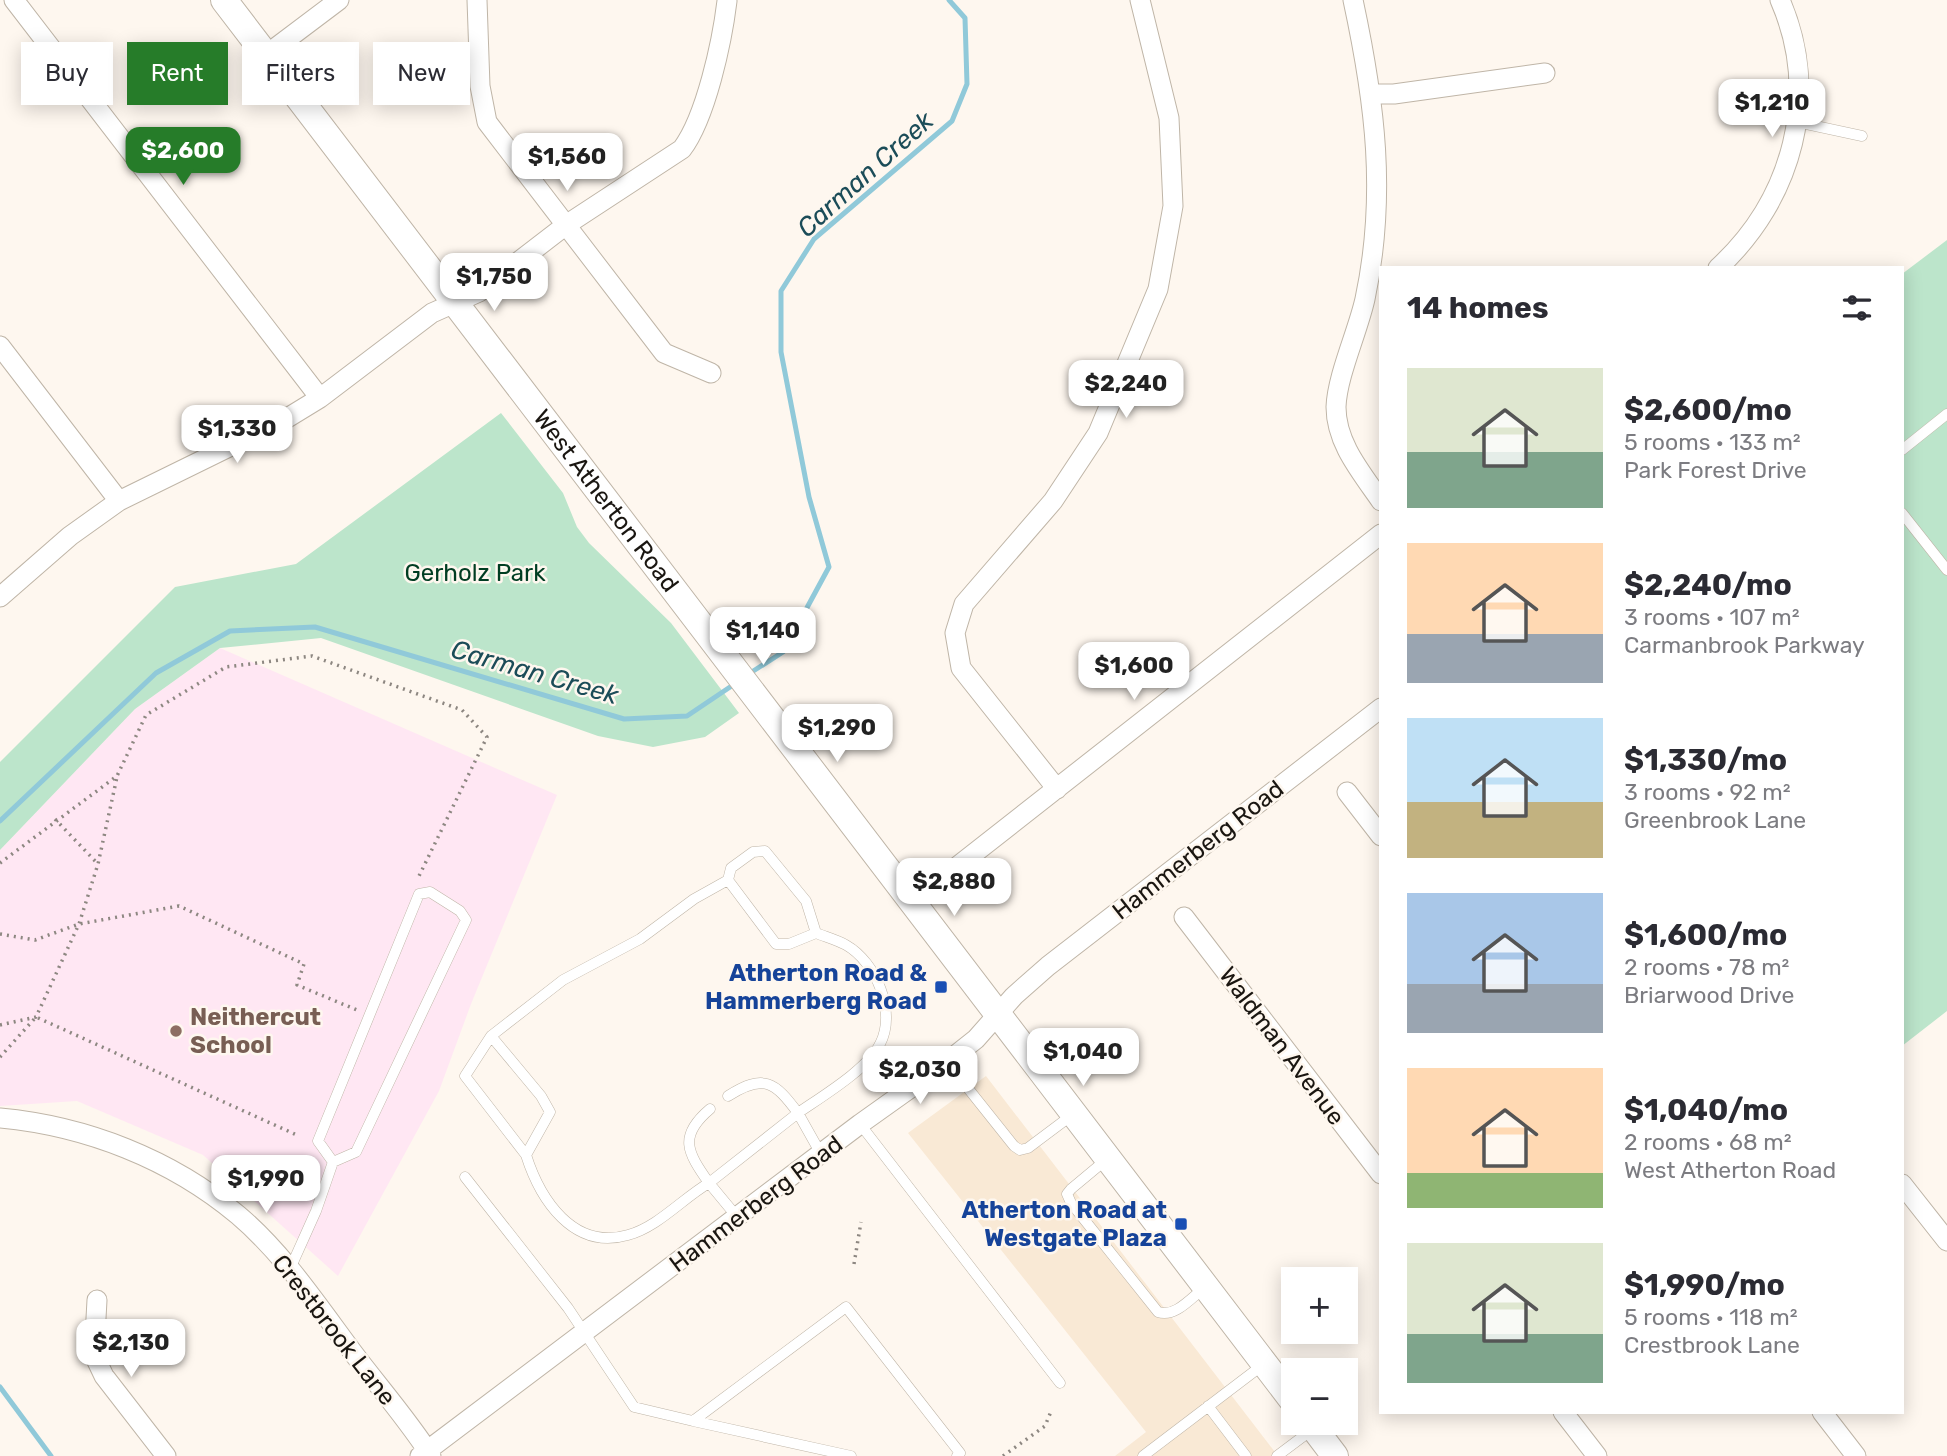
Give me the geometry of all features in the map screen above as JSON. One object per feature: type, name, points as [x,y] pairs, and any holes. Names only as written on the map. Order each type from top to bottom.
[{"type":"street","points":[[14,0],[320,398]]},
{"type":"street","name":"West Atherton Road","points":[[224,0],[256,42]]},
{"type":"street","points":[[283,42],[339,0]]},
{"type":"street","points":[[477,0],[480,86],[487,122],[664,353],[711,373]]},
{"type":"street","points":[[1057,789],[961,668],[955,633],[964,604],[1053,501],[1098,433],[1158,289],[1173,206],[1169,118],[1140,0]]},
{"type":"street","points":[[1353,0],[1372,94],[1378,157],[1375,235],[1365,300],[1336,407],[1344,446],[1379,498]]},
{"type":"street","points":[[1720,266],[1743,246],[1769,208],[1785,170],[1797,122],[1797,54],[1791,26],[1780,0]]},
{"type":"street","points":[[0,597],[69,536],[119,501],[284,420],[320,398],[432,313],[479,292],[566,225],[682,149],[694,133],[724,29],[727,1]]},
{"type":"street","points":[[1372,94],[1394,94],[1545,73]]},
{"type":"street","name":"West Atherton Road","points":[[304,105],[1281,1385]]},
{"type":"street","points":[[0,348],[119,501]]},
{"type":"street","points":[[912,902],[1379,536]]},
{"type":"street","name":"Hammerberg Road","points":[[426,1454],[860,1124],[947,1062],[976,1039],[1048,966],[1379,710]]},
{"type":"street","points":[[1347,792],[1379,833]]},
{"type":"street","name":"Waldman Avenue","points":[[1184,917],[1379,1171]]},
{"type":"street","name":"Crestbrook Lane","points":[[0,1118],[47,1122],[105,1139],[170,1170],[238,1215],[290,1269],[426,1454]]},
{"type":"street","points":[[1904,1187],[1947,1241]]},
{"type":"street","points":[[97,1300],[93,1355],[104,1376],[166,1456]]},
{"type":"street","points":[[1565,1414],[1597,1456]]},
{"type":"street","points":[[1824,1414],[1856,1456]]},
{"type":"street","points":[[1319,1435],[1335,1456]]},
{"type":"lane","points":[[1797,122],[1862,136]]},
{"type":"lane","points":[[1904,448],[1947,414]]},
{"type":"lane","points":[[1904,516],[1947,570]]},
{"type":"lane","points":[[729,880],[694,899],[640,939],[563,980],[491,1036],[465,1076],[526,1155],[541,1195],[557,1217],[589,1234],[604,1237],[627,1236],[645,1228],[709,1183],[865,1062],[880,1045],[885,1029],[886,1007],[880,986],[869,966],[848,946],[817,933],[789,944],[776,944],[729,880],[731,868],[753,852],[765,851],[806,901],[817,933]]},
{"type":"lane","points":[[290,1269],[316,1211],[333,1162],[356,1152],[466,920],[460,911],[430,892],[419,894],[318,1140],[333,1162]]},
{"type":"lane","points":[[491,1036],[550,1112],[526,1155]]},
{"type":"lane","points":[[947,1062],[1020,1150],[1028,1148],[1073,1114]]},
{"type":"lane","points":[[728,1096],[744,1085],[762,1081],[780,1088],[821,1154]]},
{"type":"lane","points":[[710,1109],[694,1122],[689,1134],[692,1160],[738,1219]]},
{"type":"lane","points":[[860,1124],[1060,1383]]},
{"type":"lane","points":[[1108,1159],[1071,1189],[1067,1194],[1071,1203],[1158,1312],[1166,1315],[1173,1313],[1206,1287]]},
{"type":"lane","points":[[465,1177],[585,1333],[634,1408],[851,1456]]},
{"type":"lane","points":[[693,1421],[846,1307],[960,1453],[957,1456]]},
{"type":"lane","points":[[1143,1456],[1264,1363]]},
{"type":"lane","points":[[1208,1406],[1246,1456]]},
{"type":"lane","points":[[1277,1456],[1301,1435]]},
{"type":"path","points":[[0,1057],[36,1017],[79,924],[98,864],[117,776],[146,715],[226,667],[312,656],[462,710],[487,737],[419,876]]},
{"type":"path","points":[[0,863],[117,776]]},
{"type":"path","points":[[55,820],[98,864]]},
{"type":"path","points":[[0,934],[35,940],[79,924],[178,906],[304,964],[296,985],[357,1010]]},
{"type":"path","points":[[0,1025],[36,1017],[299,1136]]},
{"type":"path","points":[[854,1264],[861,1222]]},
{"type":"path","points":[[1003,1456],[1045,1426],[1052,1409]]},
{"type":"shaded area","points":[[220,648],[557,795],[471,1004],[439,1091],[338,1276],[203,1155],[77,1101],[0,1106],[0,850],[135,709]]},
{"type":"shaded area","points":[[986,1076],[1278,1456],[1115,1456],[1146,1432],[908,1133]]},
{"type":"green space","points":[[1947,240],[1947,1011],[1904,1044],[1904,272]]},
{"type":"green space","name":"Gerholz Park","points":[[501,413],[563,493],[577,527],[589,543],[671,623],[739,713],[705,737],[653,747],[598,736],[321,638],[220,648],[135,709],[0,850],[0,762],[175,587],[296,564]]},
{"type":"waterway","name":"Carman Creek","points":[[747,675],[783,652],[829,567],[809,497],[781,352],[781,291],[814,239],[952,121],[967,84],[965,18],[949,0]]},
{"type":"waterway","name":"Carman Creek","points":[[0,821],[156,673],[230,631],[315,627],[624,719],[687,716],[736,683]]},
{"type":"waterway","name":"Carman Creek","points":[[0,1387],[51,1456]]},
{"type":"place","name":"Atherton Road & Hammerberg Road","points":[[941,987]]},
{"type":"place","name":"Neithercut School","points":[[176,1031]]},
{"type":"place","name":"Atherton Road at Westgate Plaza","points":[[1181,1224]]}]
